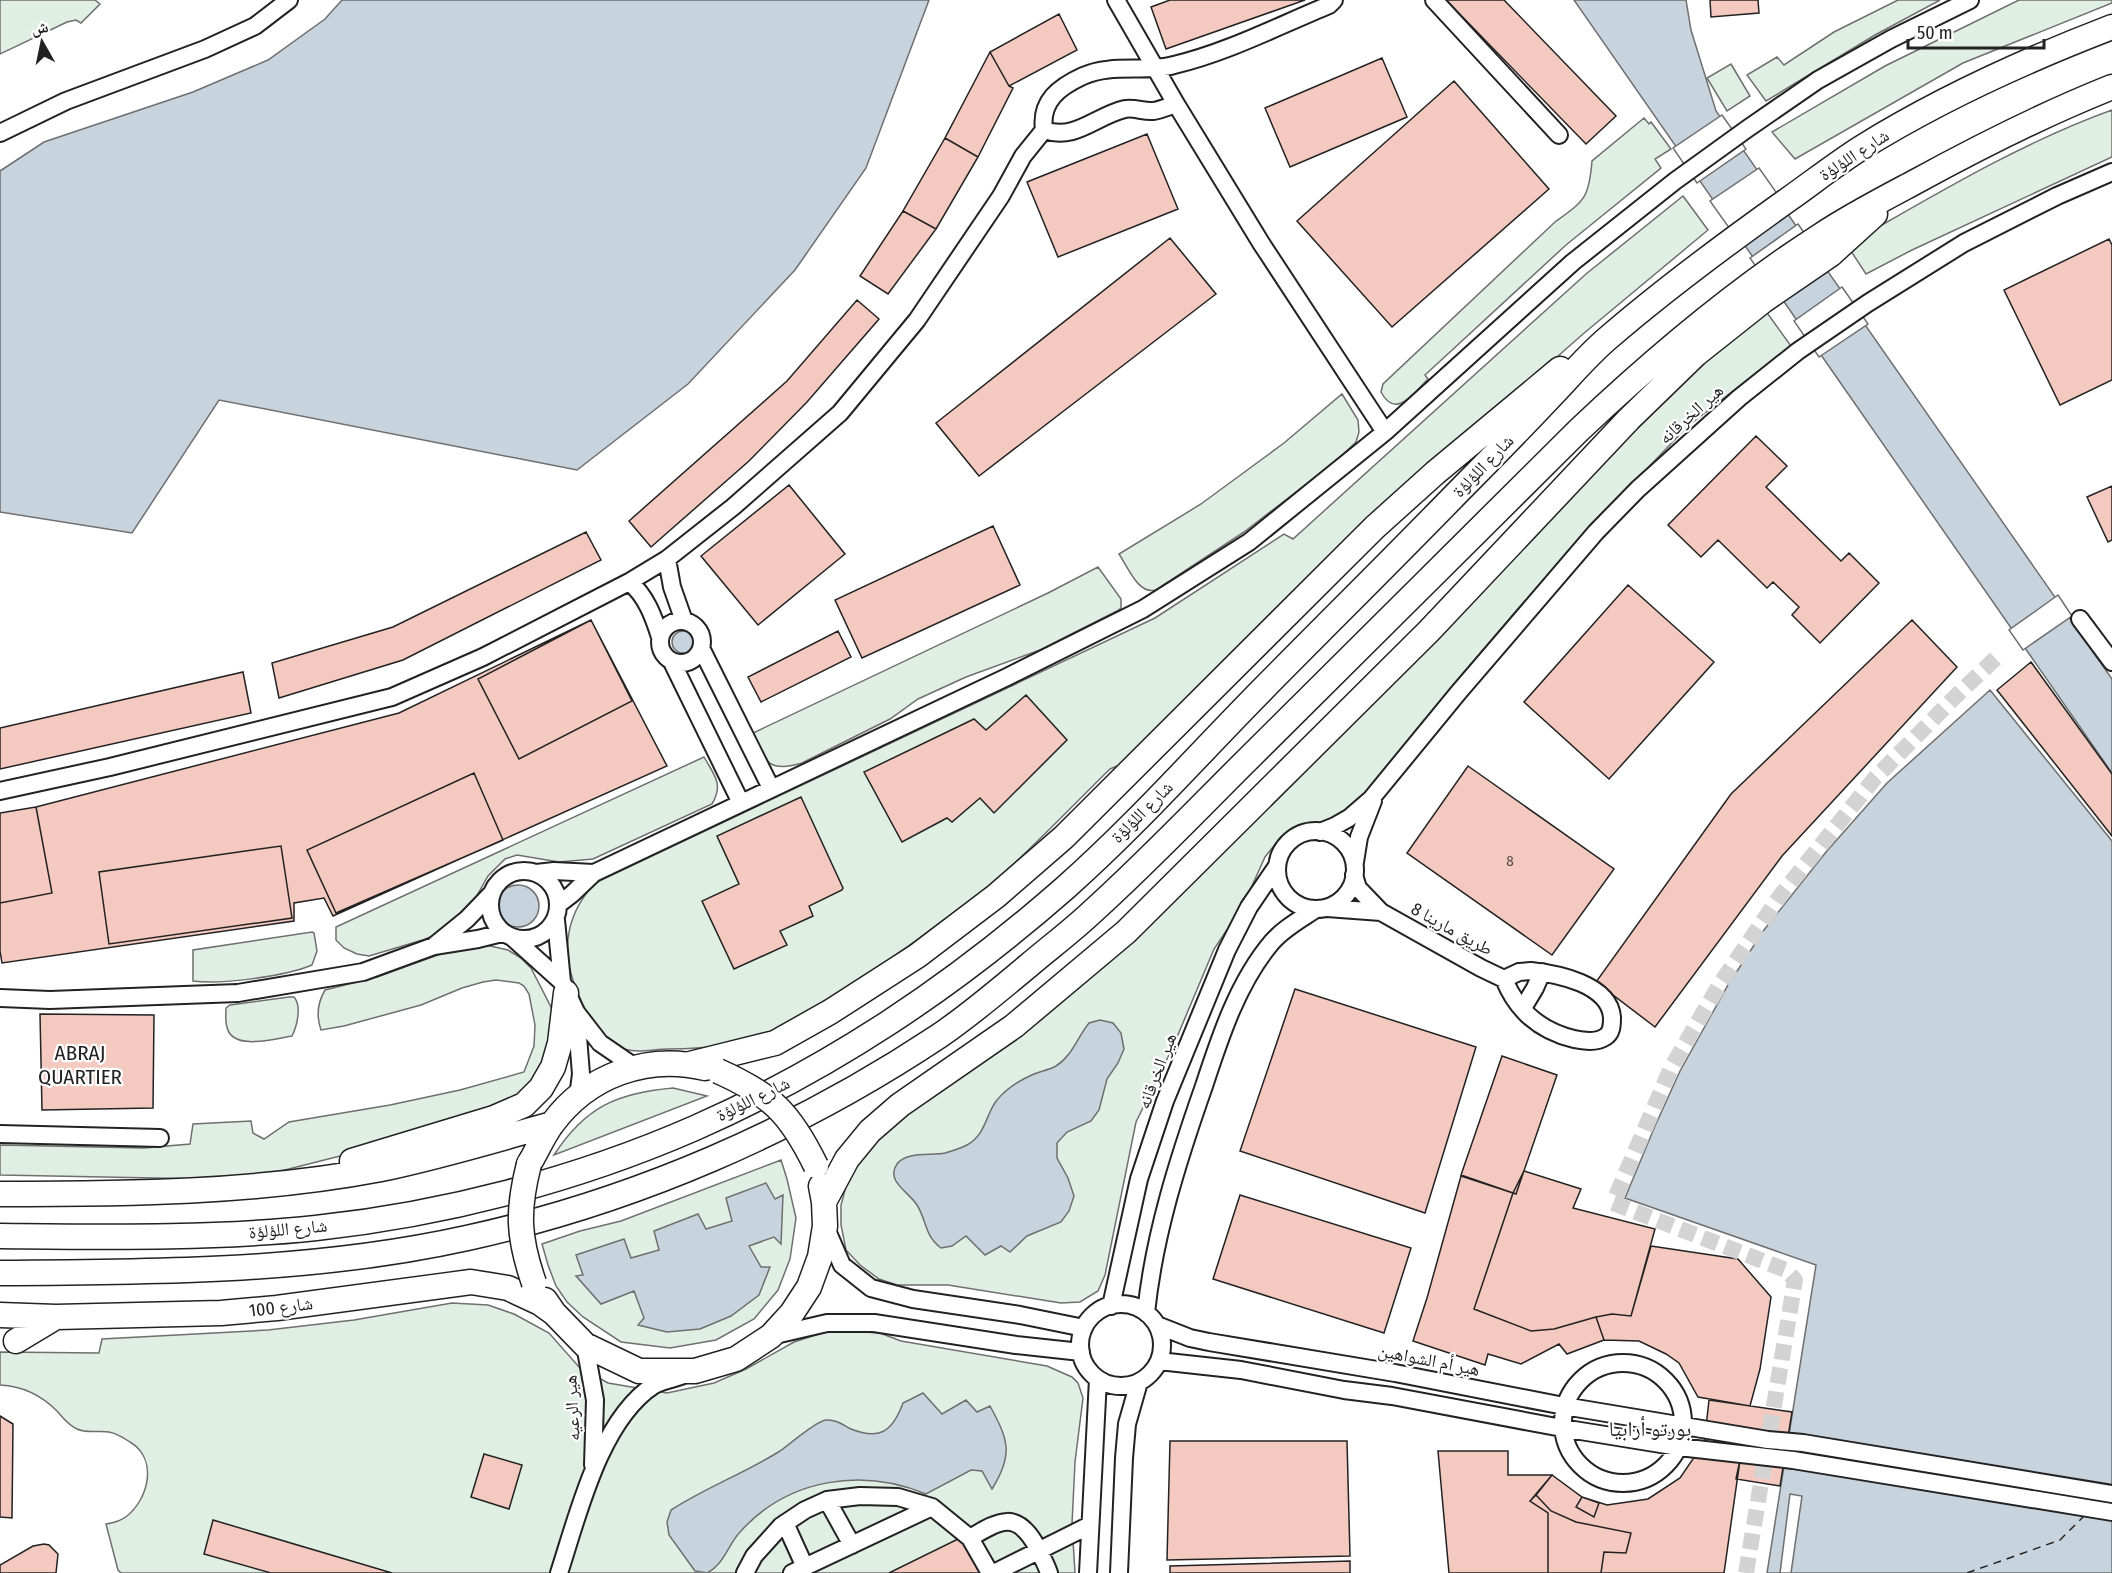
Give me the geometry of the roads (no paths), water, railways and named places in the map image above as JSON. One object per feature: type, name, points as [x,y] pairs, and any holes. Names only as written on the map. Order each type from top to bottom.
[{"type":"main road","name":"شارع اللؤلؤة","points":[[0,1236],[255,1233],[378,1220],[438,1208],[558,1177],[633,1152],[694,1128],[793,1080],[844,1052],[924,1000],[990,952],[1070,884],[1373,579],[1603,342],[1721,246],[1860,149],[1915,118],[1999,74],[2112,27]]},
{"type":"main road","name":"شارع اللؤلؤة","points":[[0,1272],[135,1272],[274,1265],[340,1259],[466,1239],[560,1214],[630,1192],[752,1141],[861,1084],[942,1034],[1091,913],[1579,430],[1634,378],[1689,331],[1758,292],[1904,188],[2038,119],[2112,87]]},
{"type":"main road","points":[[824,1202],[847,1159],[870,1131],[908,1098],[1014,1026],[1126,932],[1429,631],[1629,419],[1758,292]]},
{"type":"main road","points":[[690,1064],[775,1043],[830,1012],[917,956],[996,896],[1064,837],[1375,527],[1435,472],[1565,365],[1603,342]]},
{"type":"main road","points":[[293,1182],[332,1166],[494,1118],[524,1105],[541,1088],[553,1067],[560,1043],[568,996]]},
{"type":"main road","points":[[662,1063],[690,1064],[718,1071],[750,1085],[778,1107],[801,1134],[816,1166],[824,1202],[825,1226],[820,1257],[809,1287],[792,1313],[771,1336],[736,1359],[695,1371],[639,1371],[585,1345],[554,1313],[534,1283],[524,1254],[520,1224],[522,1194],[529,1164],[552,1124],[578,1096],[608,1077],[635,1067],[662,1063]]},
{"type":"main road","points":[[0,1194],[177,1192],[293,1182],[422,1160],[552,1124]]},
{"type":"main road","name":"شارع 100","points":[[0,1316],[171,1315],[277,1308],[471,1282],[508,1288],[540,1303],[554,1313]]},
{"type":"main road","points":[[16,1341],[56,1317]]},
{"type":"street","points":[[0,132],[66,101],[205,49],[255,26],[289,0]]},
{"type":"street","points":[[1116,0],[1155,69],[1261,243],[1385,432]]},
{"type":"street","points":[[0,791],[110,767],[392,697],[483,657],[667,560],[733,507],[840,413],[916,320],[1001,196],[1023,156],[1044,130],[1042,117],[1044,107],[1051,97],[1083,76],[1111,70],[1155,69],[1208,56],[1329,5],[1334,0]]},
{"type":"street","points":[[1434,0],[1559,135]]},
{"type":"street","points":[[0,998],[50,1000],[238,993],[363,972],[434,946],[508,935],[526,940],[538,937],[548,931],[557,912],[594,873],[1007,677],[1143,609],[1249,542],[1385,432],[1573,262],[1675,181],[1818,80],[1891,39],[1970,0]]},
{"type":"street","points":[[1044,130],[1066,133],[1079,130],[1126,109],[1152,111],[1176,104]]},
{"type":"street","name":"هير الخرقانه","points":[[1320,832],[1349,818],[1371,799],[1596,532],[1696,435],[1798,351],[1868,303],[1964,243],[2057,196],[2112,172]]},
{"type":"street","points":[[667,560],[672,586],[684,621]]},
{"type":"street","points":[[629,582],[646,604],[660,637],[661,652],[672,662],[741,803]]},
{"type":"street","points":[[2080,619],[2112,662]]},
{"type":"street","points":[[660,637],[669,625],[684,621],[695,626],[699,631],[701,648],[693,660],[686,663],[672,662]]},
{"type":"street","points":[[701,648],[771,788]]},
{"type":"street","name":"هير الخرقانه","points":[[1355,871],[1359,837],[1380,787]]},
{"type":"street","points":[[1152,1319],[1129,1305],[1111,1306],[1100,1310],[1090,1318],[1080,1340],[1084,1363],[1098,1379],[1118,1386],[1139,1382],[1154,1370],[1159,1361],[1162,1349],[1161,1337],[1152,1319],[1150,1275],[1164,1214],[1188,1132],[1227,1024],[1246,980],[1267,949],[1286,929],[1320,909],[1341,900],[1347,893],[1355,871],[1349,849],[1336,837],[1320,832],[1300,835],[1291,840],[1280,856],[1277,866],[1281,887],[1287,896],[1295,903],[1320,909]]},
{"type":"street","name":"هير الخرقانه","points":[[1111,1306],[1139,1179],[1165,1101],[1227,950],[1249,907],[1277,866]]},
{"type":"street","points":[[434,946],[467,918],[505,876],[526,871],[546,878],[558,896],[557,912],[581,1074],[578,1096]]},
{"type":"street","points":[[536,873],[554,871],[594,873]]},
{"type":"street","name":"طريق مارينا 8","points":[[1355,871],[1358,888],[1381,912],[1481,969],[1504,979]]},
{"type":"street","points":[[492,893],[491,914],[495,924],[568,996],[600,1043],[635,1067]]},
{"type":"street","name":"طريق مارينا 8","points":[[1320,909],[1381,912]]},
{"type":"street","points":[[1546,971],[1589,986],[1611,1008],[1613,1027],[1607,1036],[1596,1041],[1580,1040],[1547,1030],[1535,1022],[1511,997],[1504,979],[1519,972],[1542,972],[1546,971]]},
{"type":"street","points":[[1523,1008],[1542,972]]},
{"type":"street","points":[[0,1134],[160,1138]]},
{"type":"street","points":[[825,1226],[842,1265],[870,1288],[913,1299],[1020,1315],[1084,1328]]},
{"type":"street","name":"هير أم الشواهين","points":[[1152,1319],[1190,1338],[1209,1342],[1395,1373],[1564,1406],[2112,1494]]},
{"type":"street","points":[[771,1336],[826,1323],[874,1323],[1081,1353]]},
{"type":"street","name":"هير الرعيه","points":[[585,1345],[595,1400],[593,1469]]},
{"type":"street","points":[[1159,1361],[1241,1370],[1344,1389],[1392,1395],[1562,1428],[1798,1461],[2112,1512]]},
{"type":"street","points":[[1626,1363],[1642,1366],[1656,1373],[1668,1383],[1677,1396],[1689,1427],[1686,1447],[1666,1466],[1647,1479],[1625,1484],[1602,1481],[1582,1469],[1568,1451],[1562,1428],[1564,1406],[1571,1391],[1582,1379],[1596,1369],[1610,1364],[1626,1363]]},
{"type":"street","name":"هير الرعيه","points":[[559,1573],[593,1469],[617,1424],[638,1399],[656,1384],[695,1371]]},
{"type":"street","points":[[1392,1395],[1395,1373]]},
{"type":"street","points":[[1088,1573],[1098,1379]]},
{"type":"street","points":[[1119,1573],[1127,1424],[1139,1382]]},
{"type":"street","points":[[745,1573],[754,1556],[785,1523],[827,1500],[860,1496],[898,1497],[932,1507],[970,1538],[992,1573],[1090,1525]]},
{"type":"street","points":[[827,1500],[852,1545]]},
{"type":"street","points":[[785,1523],[798,1570],[932,1507]]},
{"type":"street","points":[[970,1538],[986,1528],[1010,1521],[1023,1526],[1029,1532],[1049,1573]]},
{"type":"tunnel","points":[[1746,1573],[1795,1280],[1786,1270],[1613,1203],[1671,1068],[1720,984],[1780,896],[1875,778],[2000,652]]},
{"type":"district","name":"ABRAJ QUARTIER","points":[[80,1065]]},
{"type":"district","name":"بورتو أرابيا","points":[[1650,1429]]}]
